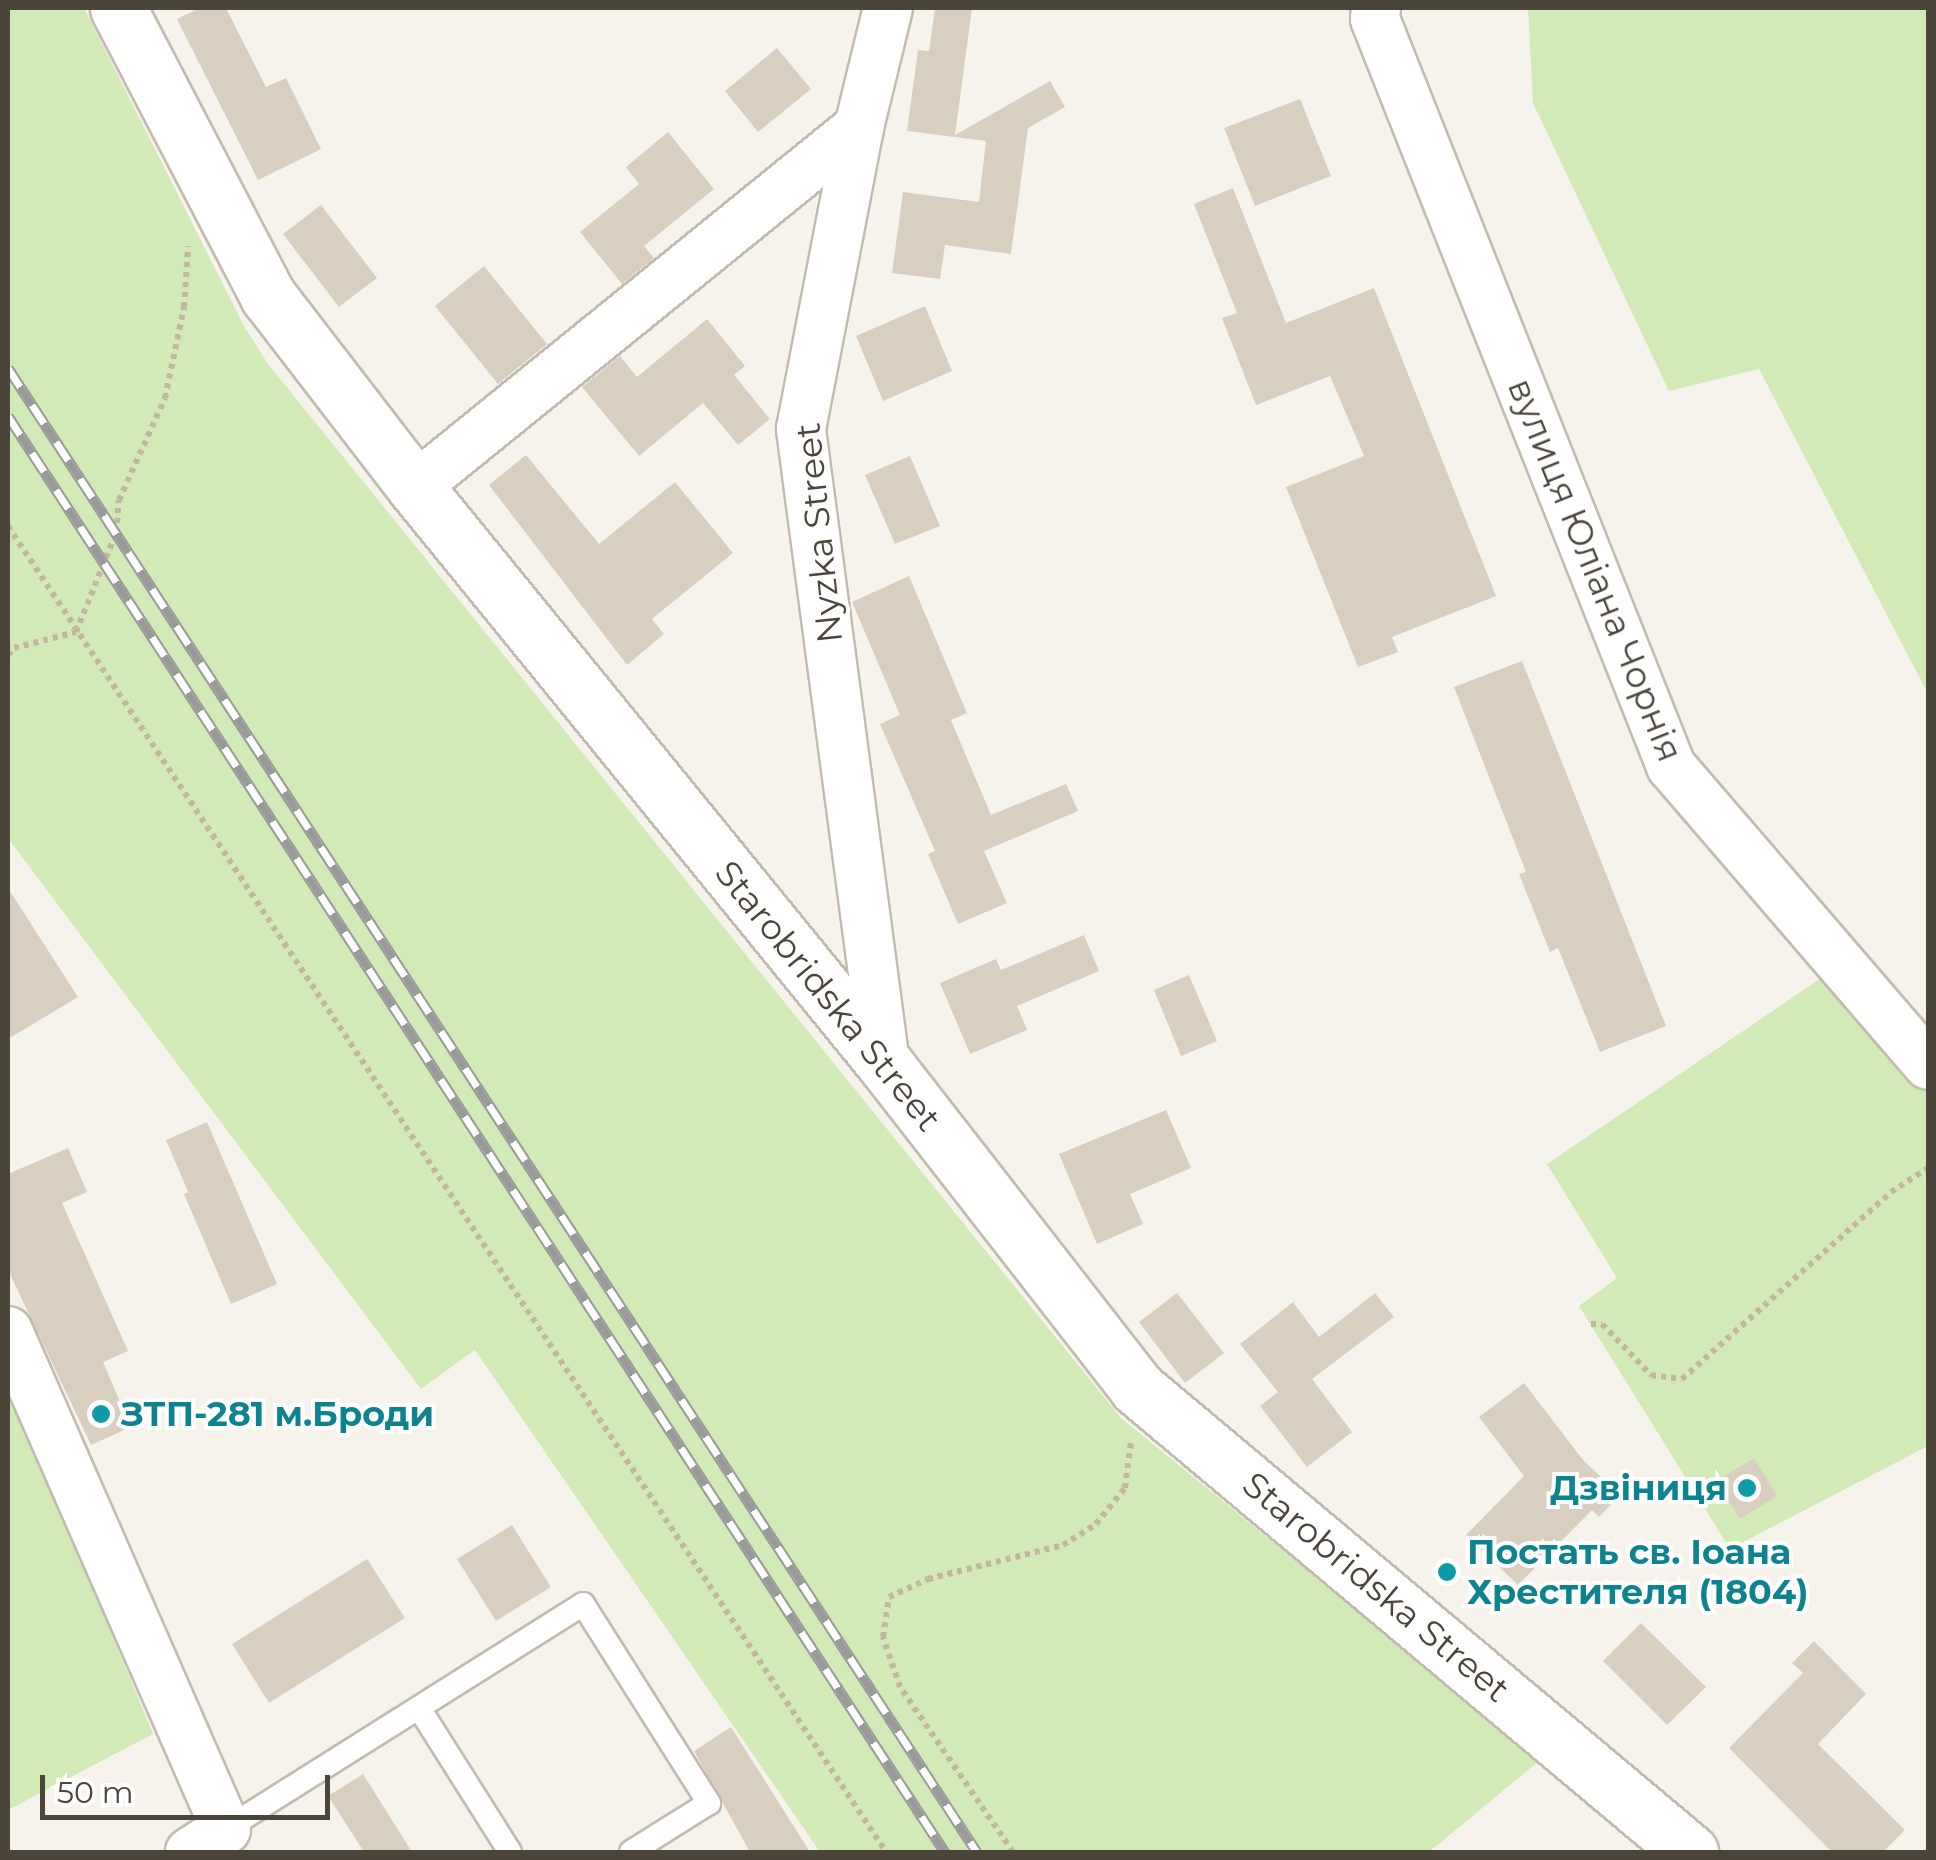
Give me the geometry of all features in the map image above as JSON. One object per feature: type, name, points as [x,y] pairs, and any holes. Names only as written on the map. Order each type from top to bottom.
[{"type":"street","name":"Starobridska Street","points":[[118,8],[268,296],[415,487],[886,1064],[1138,1388],[1690,1852]]},
{"type":"street","name":"Nyzka Street","points":[[886,1064],[801,428],[859,127],[888,8]]},
{"type":"street","name":"вулиця Юліана Чорнія","points":[[1376,8],[1375,19],[1670,766],[1928,1066]]},
{"type":"street","points":[[415,487],[859,127]]},
{"type":"street","points":[[8,1332],[208,1841]]},
{"type":"lane","points":[[208,1841],[583,1604],[709,1803],[631,1852]]},
{"type":"lane","points":[[419,1708],[510,1852]]},
{"type":"path","points":[[76,632],[116,532],[120,500],[166,398],[184,308],[189,233]]},
{"type":"path","points":[[8,526],[886,1852]]},
{"type":"path","points":[[8,655],[14,648],[76,632]]},
{"type":"path","points":[[1590,1324],[1602,1324],[1652,1376],[1682,1379],[1891,1192],[1928,1168]]},
{"type":"path","points":[[1013,1852],[900,1687],[882,1636],[890,1596],[928,1579],[1062,1546],[1096,1524],[1125,1488],[1138,1388]]},
{"type":"green space","points":[[8,8],[84,8],[244,326],[268,364],[1121,1418],[1540,1760],[1429,1852],[820,1852],[475,1350],[421,1389],[8,838]]},
{"type":"green space","points":[[1528,8],[1928,8],[1928,694],[1759,369],[1669,391],[1533,103]]},
{"type":"green space","points":[[1839,966],[1928,1068],[1928,1446],[1730,1549],[1579,1306],[1617,1278],[1547,1164]]},
{"type":"green space","points":[[8,1382],[153,1734],[8,1810]]},
{"type":"building","points":[[200,8],[226,8],[266,87],[286,78],[321,149],[258,180],[177,19]]},
{"type":"building","points":[[935,8],[972,8],[955,135],[1050,81],[1065,107],[1028,128],[1011,254],[945,245],[940,279],[892,273],[903,192],[979,202],[986,141],[907,131],[918,50],[929,51]]},
{"type":"building","points":[[777,48],[811,89],[758,132],[725,91]]},
{"type":"building","points":[[1300,99],[1331,176],[1255,206],[1224,128]]},
{"type":"building","points":[[668,132],[714,189],[644,246],[654,258],[622,284],[580,232],[639,184],[626,167]]},
{"type":"building","points":[[1233,188],[1286,323],[1374,288],[1496,596],[1392,637],[1398,652],[1358,667],[1286,487],[1364,456],[1330,376],[1256,405],[1222,318],[1237,313],[1194,204]]},
{"type":"building","points":[[321,205],[377,278],[339,307],[283,234]]},
{"type":"building","points":[[484,266],[547,344],[498,384],[435,306]]},
{"type":"building","points":[[925,306],[952,371],[883,401],[856,336]]},
{"type":"building","points":[[707,319],[745,366],[734,375],[770,419],[738,445],[703,403],[639,456],[582,387],[620,356],[637,377]]},
{"type":"building","points":[[526,455],[599,544],[675,482],[733,553],[652,619],[664,634],[627,665],[489,485]]},
{"type":"building","points":[[910,456],[940,526],[895,544],[865,475]]},
{"type":"building","points":[[909,576],[967,713],[951,720],[991,815],[1066,784],[1078,811],[984,851],[1007,903],[958,924],[928,854],[935,851],[880,724],[900,715],[852,602]]},
{"type":"building","points":[[1522,661],[1666,1026],[1600,1052],[1558,948],[1550,952],[1519,874],[1526,872],[1454,687]]},
{"type":"building","points":[[8,888],[78,997],[8,1039]]},
{"type":"building","points":[[1084,935],[1099,971],[1017,1006],[1027,1030],[970,1054],[940,983],[996,959],[1001,970]]},
{"type":"building","points":[[1189,975],[1217,1041],[1181,1056],[1154,990]]},
{"type":"building","points":[[1166,1110],[1191,1168],[1130,1194],[1143,1224],[1097,1244],[1059,1154]]},
{"type":"building","points":[[207,1122],[277,1284],[231,1304],[184,1194],[188,1192],[166,1140]]},
{"type":"building","points":[[68,1148],[87,1192],[62,1203],[128,1351],[103,1362],[131,1427],[91,1445],[8,1270],[8,1174]]},
{"type":"building","points":[[1177,1293],[1224,1353],[1185,1383],[1139,1322]]},
{"type":"building","points":[[1375,1293],[1394,1317],[1312,1379],[1352,1432],[1307,1467],[1260,1406],[1278,1392],[1240,1344],[1293,1302],[1319,1337]]},
{"type":"building","points":[[1524,1383],[1583,1460],[1620,1495],[1599,1517],[1592,1510],[1518,1585],[1466,1535],[1524,1476],[1479,1417]]},
{"type":"building","name":"Дзвіниця","points":[[1754,1458],[1777,1496],[1740,1519],[1716,1481]]},
{"type":"building","points":[[512,1525],[551,1587],[496,1621],[457,1559]]},
{"type":"building","points":[[367,1559],[405,1618],[269,1703],[232,1644]]},
{"type":"building","points":[[1641,1623],[1706,1687],[1667,1725],[1603,1661]]},
{"type":"building","points":[[1814,1641],[1866,1694],[1818,1744],[1905,1830],[1883,1852],[1832,1852],[1729,1748],[1803,1673],[1792,1663]]},
{"type":"building","points":[[731,1727],[810,1852],[750,1852],[694,1751]]},
{"type":"building","points":[[363,1774],[412,1852],[364,1852],[328,1796]]},
{"type":"railway","points":[[8,368],[977,1852]]},
{"type":"railway","points":[[8,416],[945,1852]]},
{"type":"place","name":"ЗТП-281 м.Броди","points":[[101,1414]]},
{"type":"place","name":"Дзвіниця","points":[[1747,1488]]},
{"type":"place","name":"Постать св. Іоана Хрестителя (1804)","points":[[1447,1572]]}]
